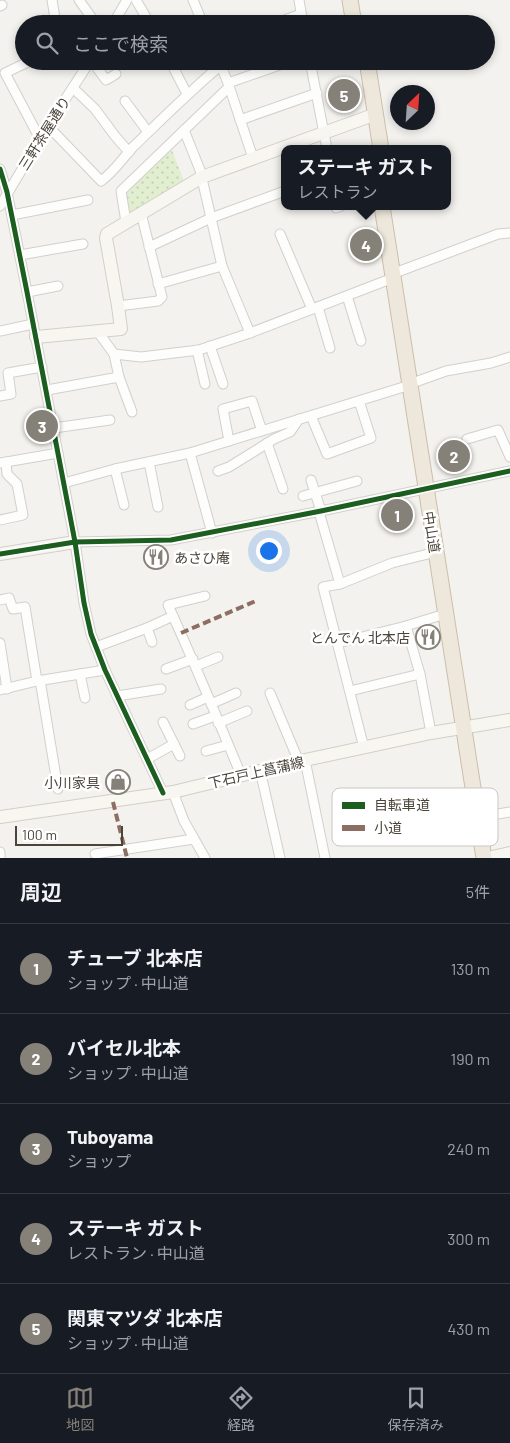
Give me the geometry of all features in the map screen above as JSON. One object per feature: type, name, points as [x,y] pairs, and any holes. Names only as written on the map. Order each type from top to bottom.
[{"type":"highway","points":[[350,0],[352,15]]},
{"type":"highway","points":[[358,0],[360,15]]},
{"type":"highway","points":[[362,70],[381,145]]},
{"type":"highway","points":[[368,70],[374,145]]},
{"type":"highway","name":"中山道","points":[[383,210],[397,275],[476,788]]},
{"type":"highway","name":"中山道","points":[[391,210],[397,275]]},
{"type":"highway","name":"中山道","points":[[429,487],[445,614],[480,788]]},
{"type":"street","points":[[52,0],[54,15]]},
{"type":"street","points":[[79,0],[90,15]]},
{"type":"street","points":[[118,15],[127,0]]},
{"type":"street","points":[[136,0],[145,15]]},
{"type":"street","points":[[193,0],[199,15]]},
{"type":"street","points":[[299,0],[301,14]]},
{"type":"street","points":[[15,68],[5,73],[40,139]]},
{"type":"street","name":"三軒茶屋通り","points":[[0,206],[48,126],[85,70]]},
{"type":"street","points":[[98,70],[106,80],[116,74]]},
{"type":"street","points":[[175,70],[187,94]]},
{"type":"street","points":[[48,126],[101,181],[111,174],[148,132],[213,70]]},
{"type":"street","points":[[223,70],[252,158]]},
{"type":"street","points":[[126,222],[121,190],[229,85],[268,70]]},
{"type":"street","points":[[312,70],[326,145]]},
{"type":"street","points":[[73,88],[95,109],[114,136],[129,152]]},
{"type":"street","points":[[240,120],[316,93]]},
{"type":"street","points":[[125,101],[148,132]]},
{"type":"street","points":[[289,145],[373,116]]},
{"type":"street","points":[[184,130],[202,177],[222,266],[250,332]]},
{"type":"street","points":[[0,331],[98,332],[121,329],[106,236],[142,212],[202,177],[281,148]]},
{"type":"street","points":[[0,169],[7,192],[28,292],[64,483],[84,603],[96,647],[147,759],[205,858]]},
{"type":"street","points":[[149,248],[211,218],[281,193]]},
{"type":"street","points":[[12,215],[88,200]]},
{"type":"street","points":[[118,306],[161,300],[162,297],[142,212]]},
{"type":"street","points":[[114,354],[141,357],[197,350],[210,346],[347,296],[498,234],[510,232]]},
{"type":"street","points":[[280,234],[315,308],[330,348]]},
{"type":"street","points":[[20,255],[83,244]]},
{"type":"street","points":[[158,284],[222,266]]},
{"type":"street","points":[[28,292],[58,286]]},
{"type":"street","points":[[347,296],[361,341]]},
{"type":"street","points":[[98,332],[114,354],[119,377],[132,412]]},
{"type":"street","points":[[210,346],[223,384]]},
{"type":"street","points":[[197,350],[205,384]]},
{"type":"street","points":[[64,483],[115,468],[190,453],[359,401],[446,371],[510,358]]},
{"type":"street","points":[[0,396],[11,394],[8,373],[42,367]]},
{"type":"street","points":[[47,390],[119,377]]},
{"type":"street","points":[[229,441],[223,409],[252,401],[262,431]]},
{"type":"street","points":[[311,416],[327,454],[371,438],[359,401]]},
{"type":"street","points":[[218,471],[229,468],[250,453],[290,432],[299,419]]},
{"type":"street","points":[[54,428],[110,420]]},
{"type":"street","points":[[467,439],[498,430],[510,457]]},
{"type":"street","points":[[248,435],[250,453]]},
{"type":"street","points":[[267,443],[283,489]]},
{"type":"street","points":[[0,520],[23,515],[17,484],[7,474],[3,462],[58,453]]},
{"type":"street","points":[[190,453],[212,533]]},
{"type":"street","points":[[149,462],[158,507]]},
{"type":"street","points":[[115,468],[124,505]]},
{"type":"street","points":[[0,554],[74,542],[171,540],[320,512],[510,471]]},
{"type":"street","points":[[311,480],[340,584]]},
{"type":"street","points":[[303,496],[357,481]]},
{"type":"street","points":[[364,748],[323,587],[340,584],[392,563],[436,552]]},
{"type":"street","points":[[205,596],[168,605],[195,663],[242,775]]},
{"type":"street","points":[[0,600],[9,598],[13,609],[25,608],[58,789]]},
{"type":"street","points":[[338,643],[445,614]]},
{"type":"street","points":[[96,647],[173,616]]},
{"type":"street","points":[[406,626],[420,674],[431,733]]},
{"type":"street","points":[[147,628],[152,642]]},
{"type":"street","points":[[0,643],[3,689],[105,670]]},
{"type":"street","points":[[166,669],[218,656]]},
{"type":"street","points":[[80,674],[85,698]]},
{"type":"street","points":[[350,691],[420,674]]},
{"type":"street","points":[[118,696],[161,689]]},
{"type":"street","points":[[190,705],[236,693]]},
{"type":"street","points":[[270,693],[302,761],[325,858]]},
{"type":"street","points":[[193,724],[247,711]]},
{"type":"street","name":"下石戸上菖蒲線","points":[[0,817],[168,792],[431,733],[510,720]]},
{"type":"street","points":[[163,722],[180,756]]},
{"type":"street","points":[[147,759],[174,744]]},
{"type":"street","points":[[206,751],[228,744]]},
{"type":"street","points":[[260,770],[280,858]]},
{"type":"street","points":[[95,854],[194,839]]},
{"type":"street","points":[[0,852],[0,858]]},
{"type":"street","points":[[486,857],[510,852]]},
{"type":"green space","points":[[171,148],[184,181],[132,213],[129,212],[125,194],[128,189]]},
{"type":"marked path","points":[[181,633],[258,600]]},
{"type":"marked path","points":[[113,802],[127,858]]},
{"type":"cycle path","points":[[0,169],[7,192],[27,292],[91,634],[105,670],[163,793]]},
{"type":"cycle path","points":[[0,554],[75,542],[171,540],[321,511],[510,471]]},
{"type":"place","name":"関東マツダ 北本店","points":[[344,95]]},
{"type":"place","name":"ステーキ ガスト","points":[[366,245]]},
{"type":"place","name":"Tuboyama","points":[[42,426]]},
{"type":"place","name":"バイセル北本","points":[[454,456]]},
{"type":"place","name":"チューブ 北本店","points":[[397,515]]},
{"type":"place","name":"あさひ庵","points":[[156,557]]},
{"type":"place","name":"とんでん 北本店","points":[[428,637]]},
{"type":"place","name":"小川家具","points":[[118,782]]}]
